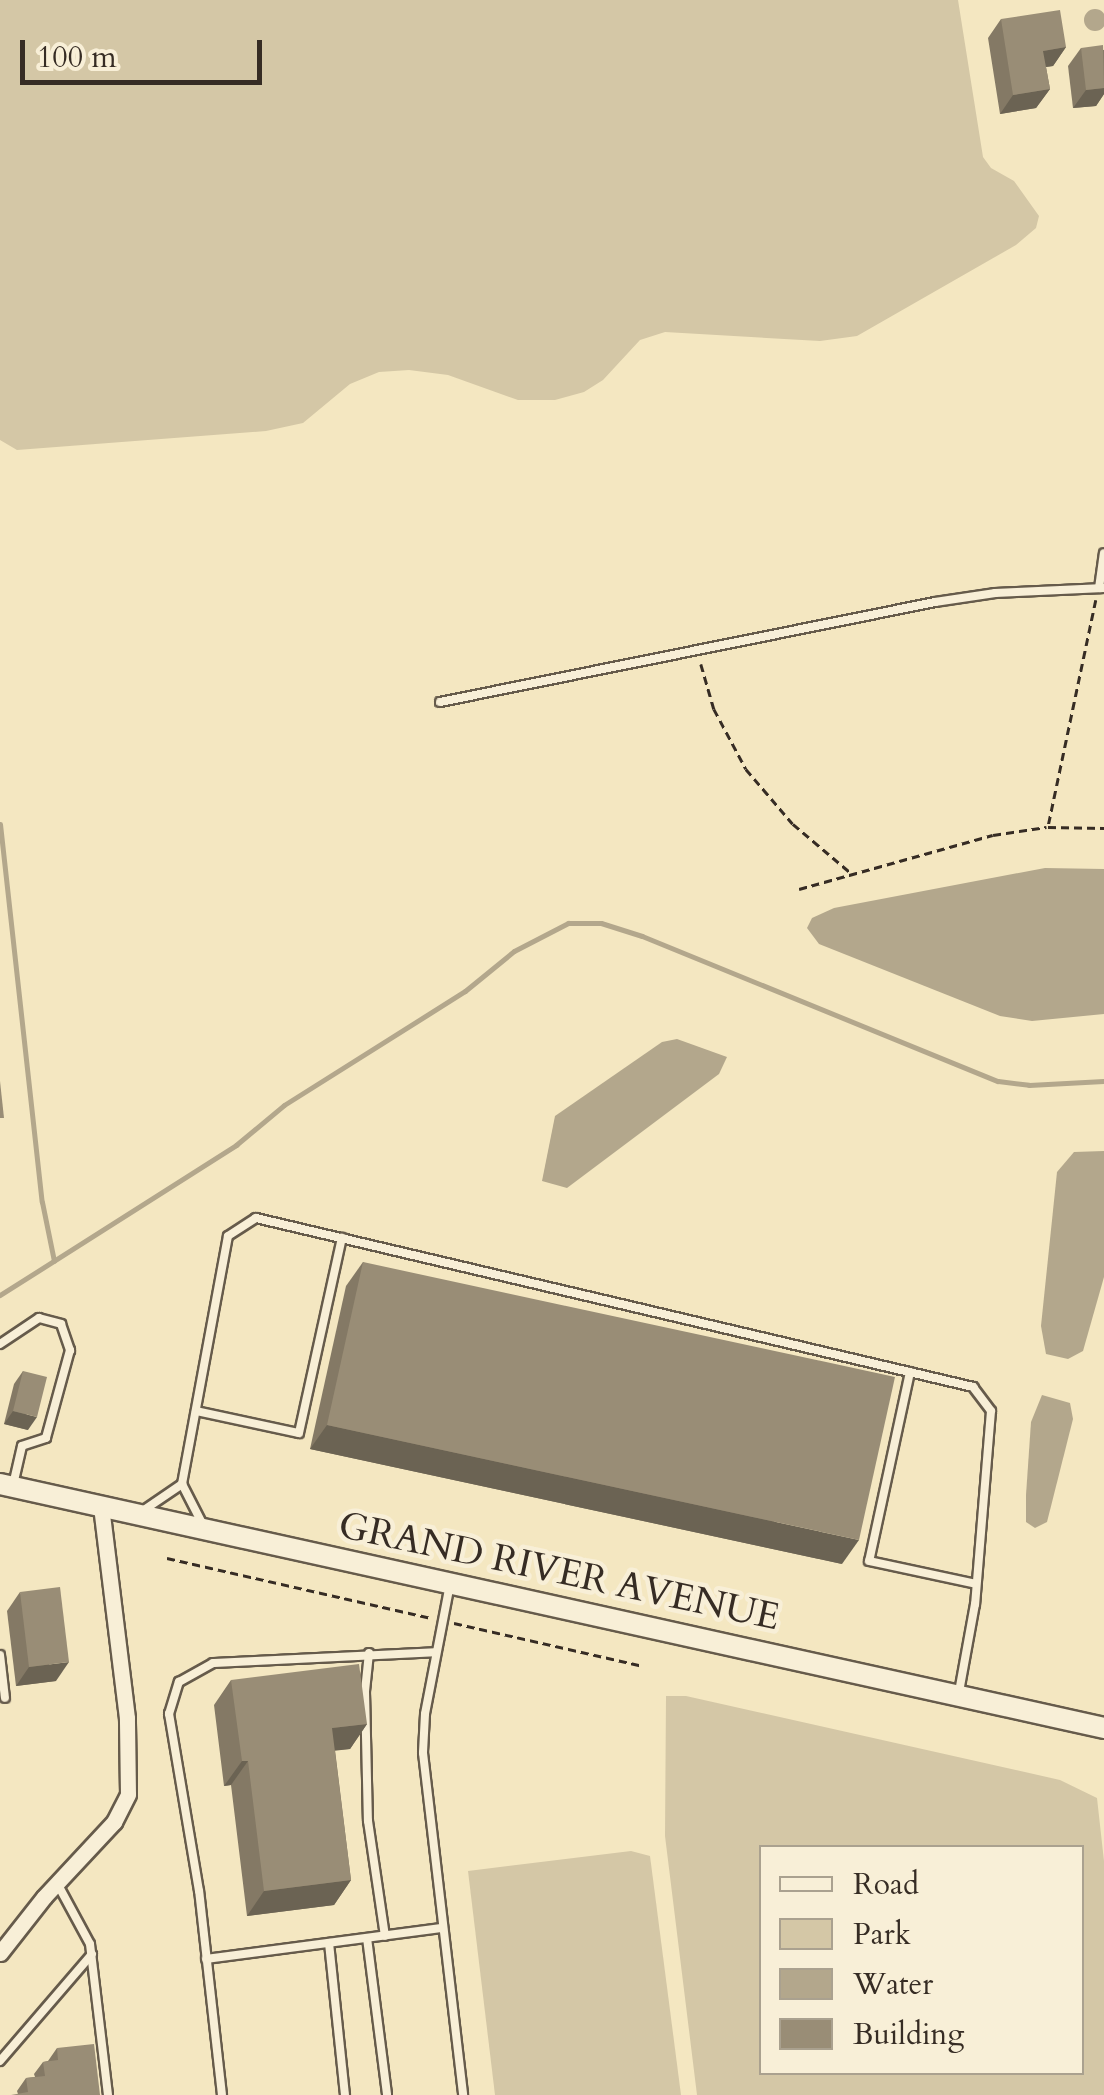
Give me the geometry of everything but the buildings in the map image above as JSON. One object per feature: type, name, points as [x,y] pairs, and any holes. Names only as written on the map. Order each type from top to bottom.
[{"type":"main road","name":"GRAND RIVER AVENUE","points":[[6,1485],[1104,1728]]},
{"type":"street","points":[[0,1953],[56,1883],[114,1822],[128,1794],[127,1718],[101,1507]]},
{"type":"lane","points":[[440,702],[965,598],[1101,588],[1104,553]]},
{"type":"lane","points":[[206,1530],[182,1484],[228,1236],[256,1218],[973,1387],[991,1411],[976,1584],[958,1696]]},
{"type":"lane","points":[[196,1411],[299,1433],[342,1238]]},
{"type":"lane","points":[[0,1344],[38,1318],[62,1324],[70,1350],[46,1438],[22,1446],[6,1485]]},
{"type":"lane","points":[[910,1372],[870,1561],[976,1584]]},
{"type":"lane","points":[[136,1516],[182,1484]]},
{"type":"lane","points":[[450,1584],[422,1752],[463,2095]]},
{"type":"lane","points":[[222,2095],[169,1714],[179,1682],[213,1662],[436,1652]]},
{"type":"lane","points":[[369,1653],[364,1692],[368,1803],[384,1936]]},
{"type":"lane","points":[[0,1655],[6,1698]]},
{"type":"lane","points":[[56,1883],[92,1954],[108,2095]]},
{"type":"lane","points":[[206,1959],[443,1928]]},
{"type":"lane","points":[[367,1938],[387,2095]]},
{"type":"lane","points":[[329,1943],[345,2095]]},
{"type":"lane","points":[[0,2062],[92,1954]]},
{"type":"path","points":[[1048,827],[1101,588]]},
{"type":"path","points":[[698,651],[714,709],[746,769],[793,824],[851,872]]},
{"type":"path","points":[[800,889],[993,835],[1048,827],[1104,828]]},
{"type":"path","points":[[168,1558],[643,1666]]},
{"type":"green space","points":[[0,0],[958,0],[983,157],[991,168],[1014,181],[1039,216],[1036,228],[1016,245],[857,336],[820,341],[665,332],[640,340],[603,380],[584,392],[555,400],[518,400],[448,375],[409,370],[379,372],[350,384],[303,423],[266,431],[17,450],[0,440]]},
{"type":"green space","points":[[666,1696],[686,1696],[1060,1780],[1097,1798],[1104,1861],[1104,2095],[697,2095],[665,1836]]},
{"type":"green space","points":[[631,1851],[650,1856],[681,2095],[495,2095],[468,1871]]},
{"type":"water","points":[[1087,12],[1103,12],[1103,28],[1087,28]]},
{"type":"water","points":[[1045,868],[1104,869],[1104,1014],[1032,1021],[1000,1016],[819,944],[807,928],[812,918],[834,908]]},
{"type":"water","points":[[677,1039],[727,1057],[719,1074],[567,1188],[542,1181],[555,1116],[662,1042]]},
{"type":"water","points":[[1104,1151],[1104,1277],[1083,1351],[1068,1359],[1046,1354],[1041,1326],[1057,1172],[1074,1152]]},
{"type":"water","points":[[1042,1395],[1070,1403],[1073,1419],[1047,1522],[1035,1528],[1026,1522],[1026,1495],[1031,1422]]},
{"type":"waterway","points":[[0,824],[42,1202],[54,1261]]},
{"type":"waterway","points":[[0,1295],[236,1145],[284,1105],[465,991],[514,951],[568,923],[601,923],[642,936],[998,1081],[1029,1085],[1104,1081]]}]
